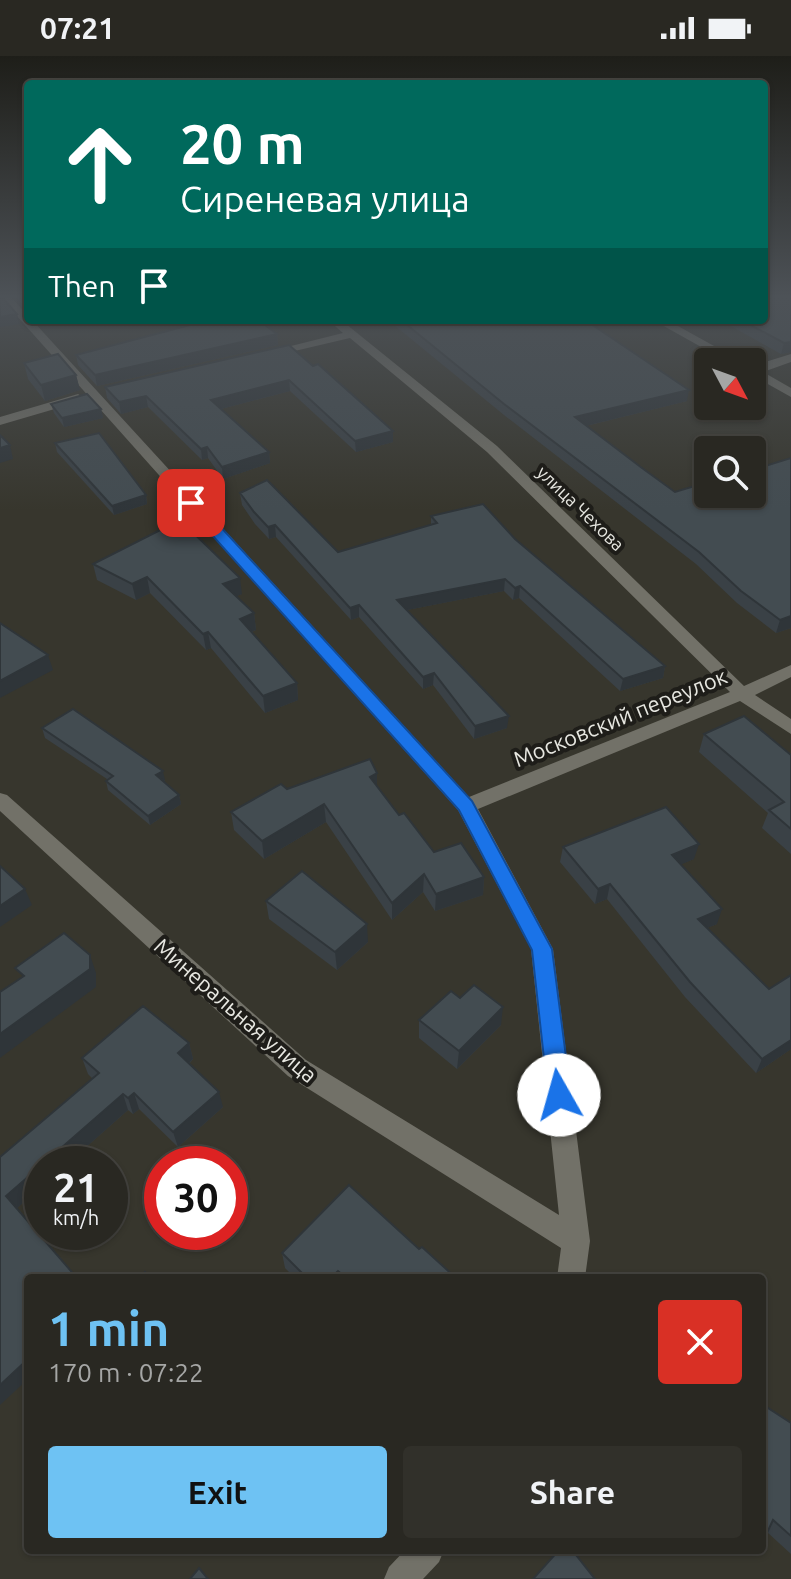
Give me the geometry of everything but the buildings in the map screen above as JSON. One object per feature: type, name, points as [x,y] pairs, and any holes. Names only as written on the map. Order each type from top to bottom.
[{"type":"street","points":[[79,368],[103,391],[210,525],[466,806],[542,949],[576,1241],[572,1274]]},
{"type":"street","name":"улица Чехова","points":[[391,368],[492,449],[742,694],[791,728]]},
{"type":"street","points":[[766,379],[791,393]]},
{"type":"street","points":[[0,421],[103,391]]},
{"type":"street","name":"Московский переулок","points":[[466,806],[742,694],[791,670]]},
{"type":"street","name":"Минеральная улица","points":[[0,800],[297,1068],[576,1241]]},
{"type":"street","points":[[401,1579],[423,1554]]},
{"type":"route","points":[[191,503],[466,806],[542,949],[559,1095]]}]
